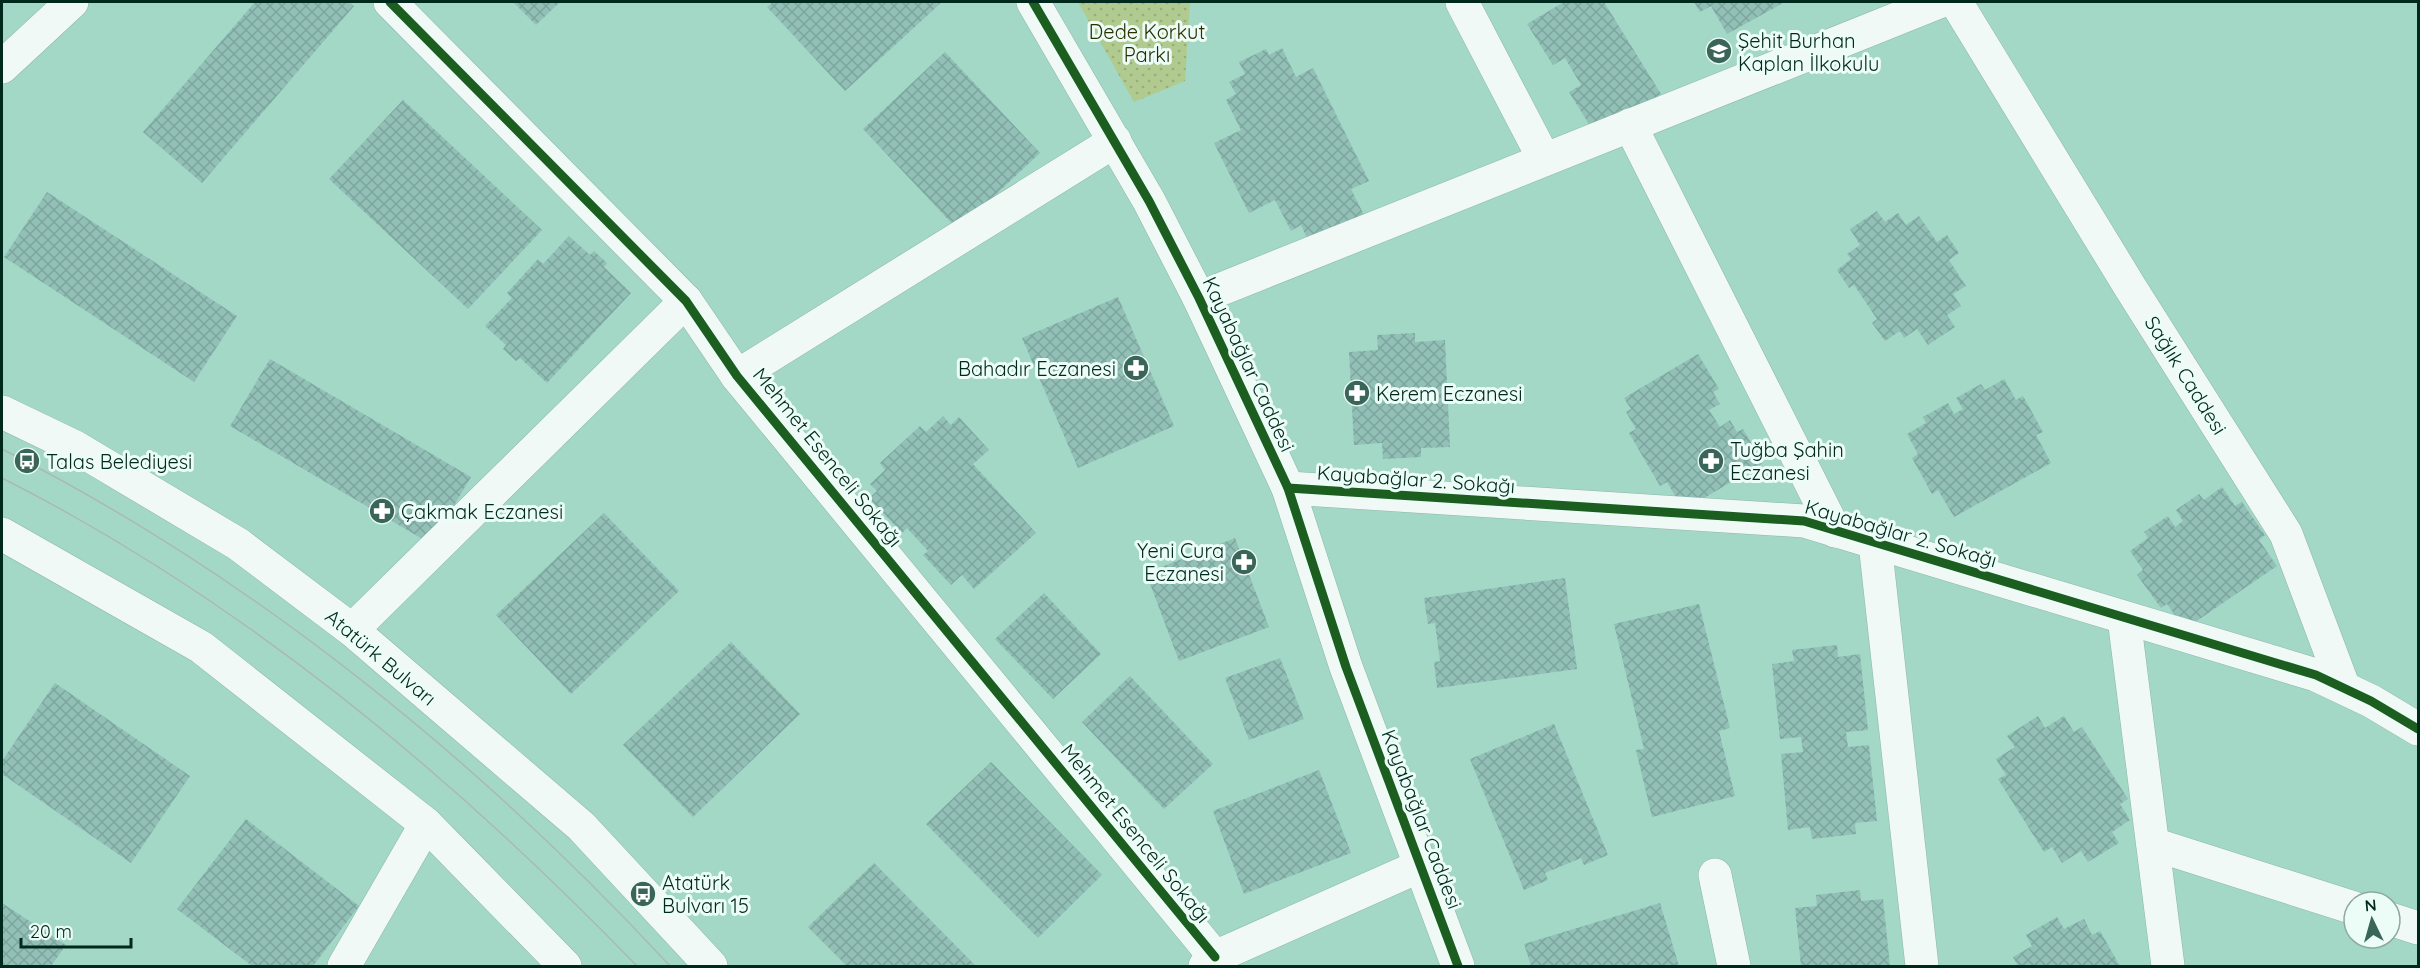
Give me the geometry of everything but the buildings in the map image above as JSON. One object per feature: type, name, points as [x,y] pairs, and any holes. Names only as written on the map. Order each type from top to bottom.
[{"type":"street","points":[[2,67],[72,2]]},
{"type":"street","name":"Mehmet Esenceli Sokağı","points":[[390,2],[686,301],[737,376],[1210,962]]},
{"type":"street","name":"Kayabağlar Caddesi","points":[[1033,2],[1115,141],[1199,298],[1288,488],[1346,667],[1458,966]]},
{"type":"street","points":[[1462,2],[1544,159]]},
{"type":"street","points":[[1199,298],[1939,2]]},
{"type":"street","name":"Sağlık Caddesi","points":[[1956,2],[2130,287],[2286,534],[2344,688]]},
{"type":"street","points":[[1630,125],[1835,531]]},
{"type":"street","points":[[737,376],[1115,141]]},
{"type":"street","points":[[352,630],[686,301]]},
{"type":"street","name":"Atatürk Bulvarı","points":[[2,412],[75,447],[238,544],[352,630],[580,826],[711,966]]},
{"type":"street","name":"Kayabağlar 2. Sokağı","points":[[1288,488],[1804,521],[2316,675],[2344,688]]},
{"type":"street","points":[[2,534],[201,647],[426,824],[565,966]]},
{"type":"street","points":[[1875,543],[1922,966]]},
{"type":"street","points":[[2124,618],[2168,966]]},
{"type":"street","points":[[2344,688],[2417,725]]},
{"type":"street","points":[[344,966],[426,824]]},
{"type":"street","points":[[2152,844],[2342,904]]},
{"type":"street","points":[[1210,962],[1420,866]]},
{"type":"street","points":[[1714,875],[1734,966]]},
{"type":"street","points":[[2402,923],[2418,928]]},
{"type":"green space","name":"Dede Korkut Parkı","points":[[1078,2],[1190,2],[1185,81],[1134,102]]},
{"type":"tram line","points":[[2,449],[95,499],[185,554],[273,614],[358,678],[441,745],[520,816],[597,890],[670,966]]},
{"type":"tram line","points":[[2,478],[90,526],[176,578],[259,635],[339,695],[493,826],[637,966]]},
{"type":"cycle path","points":[[390,2],[686,301],[737,376],[1215,957]]},
{"type":"cycle path","points":[[1033,2],[1149,201],[1199,298],[1288,488],[1346,667],[1458,966]]},
{"type":"cycle path","points":[[1288,488],[1804,521],[2316,675],[2371,701],[2418,729]]},
{"type":"place","name":"Şehit Burhan Kaplan İlkokulu","points":[[1719,51]]},
{"type":"place","name":"Bahadır Eczanesi","points":[[1136,368]]},
{"type":"place","name":"Kerem Eczanesi","points":[[1357,393]]},
{"type":"place","name":"Talas Belediyesi","points":[[27,461]]},
{"type":"place","name":"Tuğba Şahin Eczanesi","points":[[1711,461]]},
{"type":"place","name":"Çakmak Eczanesi","points":[[382,511]]},
{"type":"place","name":"Yeni Cura Eczanesi","points":[[1244,562]]},
{"type":"place","name":"Atatürk Bulvarı 15","points":[[643,894]]}]
